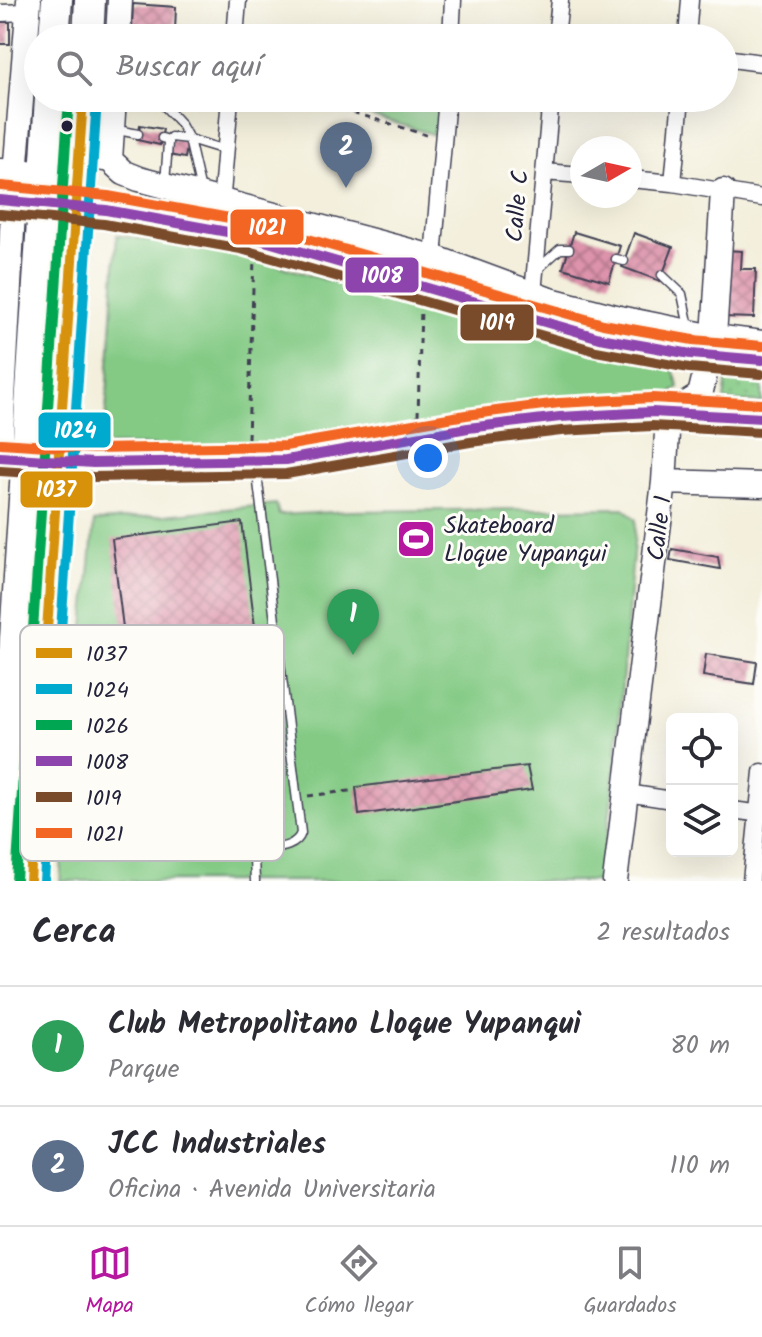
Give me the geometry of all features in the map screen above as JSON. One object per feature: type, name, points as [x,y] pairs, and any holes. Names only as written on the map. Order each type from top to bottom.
[{"type":"highway","points":[[55,24],[57,0]]},
{"type":"highway","points":[[89,24],[90,0]]},
{"type":"highway","points":[[0,870],[9,457],[20,188],[45,112]]},
{"type":"highway","points":[[47,625],[82,112]]},
{"type":"highway","points":[[20,188],[75,206]]},
{"type":"highway","points":[[30,881],[31,861]]},
{"type":"main road","points":[[119,24],[120,0]]},
{"type":"main road","points":[[20,188],[24,60]]},
{"type":"main road","points":[[0,114],[23,74]]},
{"type":"main road","points":[[110,160],[113,112]]},
{"type":"main road","points":[[79,155],[110,160],[124,173],[164,185],[433,257],[533,295],[600,338],[762,343]]},
{"type":"main road","points":[[672,413],[700,395],[723,191]]},
{"type":"main road","points":[[75,206],[254,238],[421,288],[533,295]]},
{"type":"main road","points":[[705,342],[762,360]]},
{"type":"main road","points":[[9,457],[58,462],[252,463],[504,423],[581,415],[672,413],[762,418]]},
{"type":"main road","name":"Calle 1","points":[[615,881],[664,482],[667,433],[672,413]]},
{"type":"main road","points":[[664,482],[762,485]]},
{"type":"street","points":[[236,24],[238,0]]},
{"type":"street","points":[[452,24],[453,0]]},
{"type":"street","points":[[557,24],[560,0]]},
{"type":"street","points":[[688,24],[690,0]]},
{"type":"street","points":[[0,13],[28,6]]},
{"type":"street","points":[[738,60],[762,63]]},
{"type":"street","points":[[219,230],[212,198],[226,150],[229,112]]},
{"type":"street","points":[[433,257],[446,112]]},
{"type":"street","name":"Calle C","points":[[533,295],[550,112]]},
{"type":"street","points":[[673,183],[680,112]]},
{"type":"street","points":[[544,172],[570,174]]},
{"type":"street","points":[[642,180],[762,198]]},
{"type":"street","points":[[751,881],[762,772]]},
{"type":"street","points":[[627,793],[666,799]]},
{"type":"street","points":[[738,811],[759,814]]},
{"type":"lane","points":[[170,112],[189,139],[212,198]]},
{"type":"lane","points":[[112,129],[138,134]]},
{"type":"lane","points":[[164,185],[165,139],[189,139],[226,150]]},
{"type":"lane","points":[[533,295],[560,249],[569,249]]},
{"type":"lane","points":[[662,275],[682,294],[705,342]]},
{"type":"lane","points":[[252,463],[273,625]]},
{"type":"lane","points":[[284,706],[301,833],[294,844],[284,846]]},
{"type":"lane","points":[[254,861],[255,881]]},
{"type":"path","points":[[352,112],[443,140]]},
{"type":"path","points":[[252,463],[254,238]]},
{"type":"path","points":[[417,438],[421,288]]},
{"type":"path","points":[[296,797],[357,790]]},
{"type":"green space","points":[[359,112],[440,112],[438,136]]},
{"type":"green space","points":[[117,235],[251,257],[414,307],[672,366],[679,387],[663,401],[579,405],[262,448],[104,445]]},
{"type":"green space","points":[[728,367],[762,369],[762,403],[724,401]]},
{"type":"green space","points":[[276,504],[279,515],[351,511],[624,508],[636,520],[613,789],[601,881],[60,881],[62,861],[284,861],[284,625],[84,625],[94,522]]},
{"type":"building","points":[[133,4],[176,7],[175,24],[132,24]]},
{"type":"building","points":[[0,22],[10,22],[10,44],[0,44]]},
{"type":"building","points":[[140,125],[163,129],[160,145],[137,140]]},
{"type":"building","points":[[171,139],[188,142],[185,158],[169,155]]},
{"type":"building","points":[[574,232],[620,246],[609,282],[563,268]]},
{"type":"building","points":[[634,233],[673,247],[660,281],[622,267]]},
{"type":"building","points":[[725,250],[742,251],[741,269],[756,269],[754,318],[723,317]]},
{"type":"building","points":[[242,522],[255,625],[123,625],[112,539]]},
{"type":"building","points":[[672,549],[718,557],[720,569],[670,560]]},
{"type":"building","points":[[706,654],[757,662],[754,684],[703,676]]},
{"type":"building","points":[[527,766],[532,790],[359,815],[356,787]]},
{"type":"transit line","name":"1026","points":[[33,625],[68,112]]},
{"type":"transit line","name":"1037","points":[[47,625],[82,112]]},
{"type":"transit line","name":"1024","points":[[61,625],[96,112]]},
{"type":"transit line","name":"1021","points":[[1,186],[108,196],[246,221],[603,324],[693,340],[762,346]]},
{"type":"transit line","name":"1008","points":[[0,200],[106,210],[244,235],[600,338],[691,354],[762,360]]},
{"type":"transit line","name":"1019","points":[[0,214],[104,224],[241,249],[596,351],[689,368],[761,374]]},
{"type":"transit line","name":"1021","points":[[1,443],[93,449],[285,446],[466,415],[559,403],[652,398],[762,404]]},
{"type":"transit line","name":"1008","points":[[0,457],[93,463],[286,460],[468,428],[560,417],[652,412],[762,418]]},
{"type":"transit line","name":"1019","points":[[0,471],[93,477],[286,474],[470,442],[561,431],[652,426],[761,432]]},
{"type":"transit line","name":"1026","points":[[16,880],[20,821]]},
{"type":"transit line","name":"1037","points":[[30,881],[31,861]]},
{"type":"transit line","name":"1024","points":[[44,881],[45,861]]},
{"type":"place","name":"JCC Industriales","points":[[346,188]]},
{"type":"place","name":"Skateboard Lloque Yupanqui","points":[[416,539]]},
{"type":"place","name":"Club Metropolitano Lloque Yupanqui","points":[[353,655]]}]
